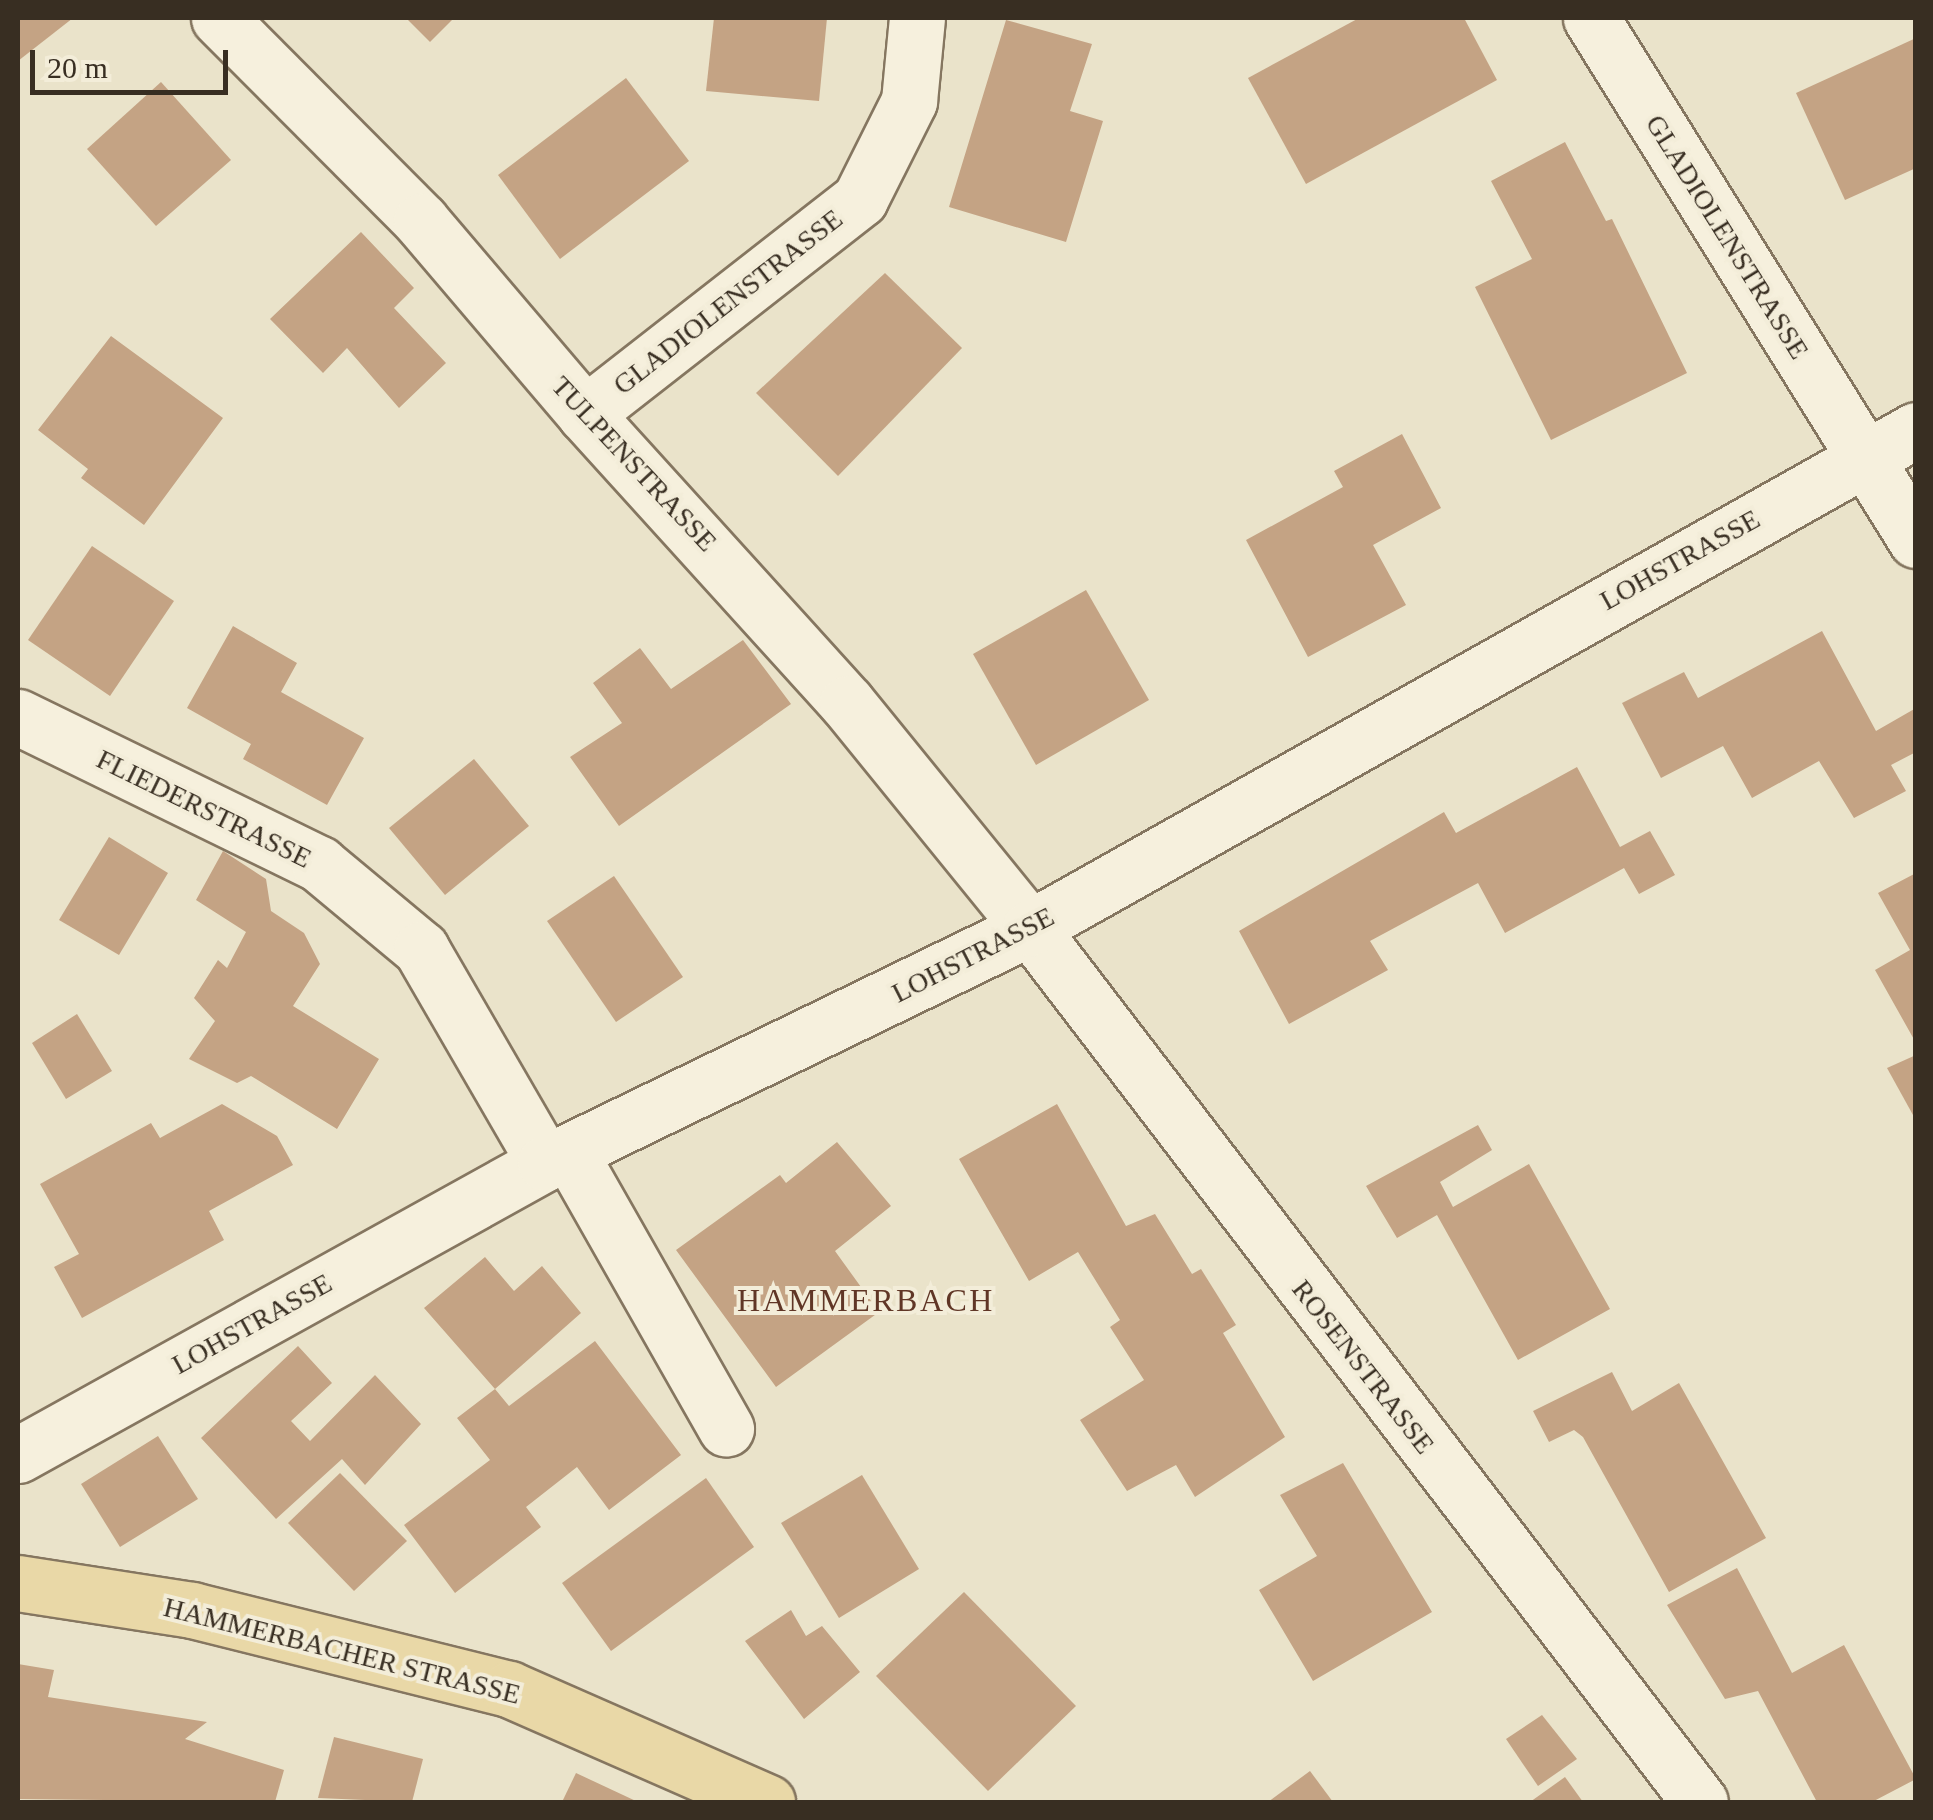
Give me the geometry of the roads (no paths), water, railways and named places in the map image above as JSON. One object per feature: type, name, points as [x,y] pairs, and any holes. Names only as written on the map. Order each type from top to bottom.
[{"type":"main road","name":"HAMMERBACHER STRASSE","points":[[18,1583],[192,1610],[509,1689],[766,1802]]},
{"type":"street","name":"TULPENSTRASSE","points":[[219,18],[421,221],[585,414],[754,595],[1030,928]]},
{"type":"street","name":"GLADIOLENSTRASSE","points":[[585,414],[860,199],[909,100],[917,18]]},
{"type":"street","name":"GLADIOLENSTRASSE","points":[[1591,18],[1916,540]]},
{"type":"street","name":"LOHSTRASSE","points":[[18,1455],[557,1158],[1030,928],[1916,430]]},
{"type":"street","name":"FLIEDERSTRASSE","points":[[18,717],[319,864],[421,948],[726,1428]]},
{"type":"street","name":"ROSENSTRASSE","points":[[1030,928],[1700,1802]]},
{"type":"district","name":"HAMMERBACH","points":[[866,1300]]}]
